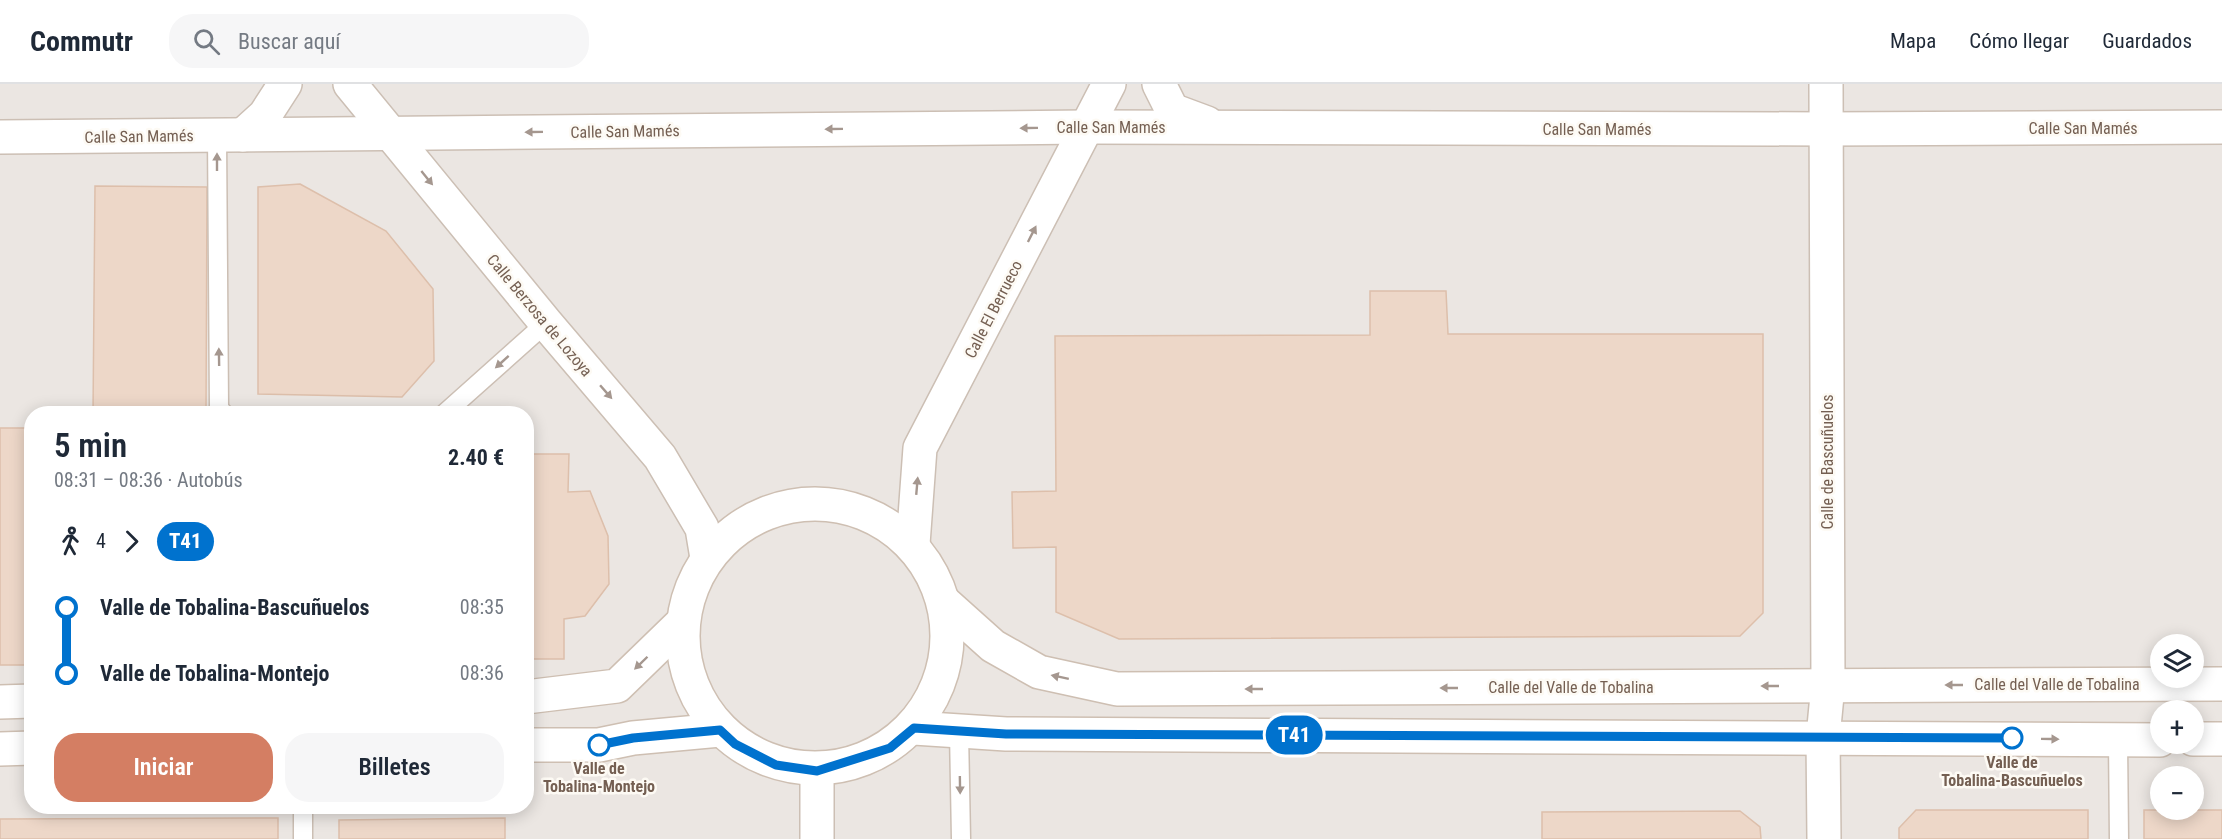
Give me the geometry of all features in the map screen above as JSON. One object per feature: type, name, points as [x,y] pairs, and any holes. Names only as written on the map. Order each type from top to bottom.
[{"type":"street","points":[[230,135],[265,115],[285,84]]},
{"type":"street","name":"Calle Berzosa de Lozoya","points":[[350,84],[546,323],[660,457],[702,528],[707,558]]},
{"type":"street","name":"Calle El Berrueco","points":[[912,544],[920,448],[1109,84]]},
{"type":"street","points":[[1159,84],[1172,110],[1220,128]]},
{"type":"street","name":"Calle de Bascuñuelos","points":[[1824,839],[1823,737],[1828,685],[1826,84]]},
{"type":"street","name":"Calle San Mamés","points":[[0,137],[1087,127],[2222,128]]},
{"type":"street","points":[[534,696],[617,686],[682,622],[707,558],[751,519],[803,503],[860,510],[912,544],[938,584],[945,603],[946,663],[914,728],[890,748],[817,771],[776,765],[735,744],[720,730],[687,673],[682,622]]},
{"type":"street","name":"Calle del Valle de Tobalina","points":[[945,603],[993,646],[1039,672],[1117,689],[2222,684]]},
{"type":"street","points":[[0,702],[24,701]]},
{"type":"street","points":[[914,728],[1018,734],[2150,740]]},
{"type":"street","points":[[534,745],[599,745],[633,738],[720,730]]},
{"type":"street","points":[[2204,740],[2222,739]]},
{"type":"street","points":[[0,749],[24,748]]},
{"type":"street","points":[[817,771],[817,839]]},
{"type":"lane","points":[[219,406],[230,135]]},
{"type":"lane","points":[[453,406],[546,323]]},
{"type":"lane","points":[[958,731],[961,839]]},
{"type":"lane","points":[[2118,740],[2119,839]]},
{"type":"lane","points":[[303,814],[303,839]]},
{"type":"shaded area","points":[[0,84],[2222,84],[2222,839],[0,839]]},
{"type":"building","points":[[300,184],[386,231],[433,289],[434,361],[402,397],[258,394],[258,187]]},
{"type":"building","points":[[95,186],[207,187],[206,406],[93,406]]},
{"type":"building","points":[[1370,291],[1446,291],[1448,334],[1763,334],[1763,613],[1740,636],[1119,639],[1056,612],[1056,547],[1013,548],[1012,492],[1056,491],[1055,336],[1370,335]]},
{"type":"building","points":[[0,428],[24,428],[24,665],[0,665]]},
{"type":"building","points":[[534,454],[569,454],[568,492],[590,491],[608,536],[609,584],[585,616],[564,619],[564,659],[534,659]]},
{"type":"building","points":[[1916,810],[2088,810],[2088,839],[1899,839],[1899,828]]},
{"type":"building","points":[[2144,810],[2150,810],[2150,820],[2204,820],[2204,810],[2222,810],[2222,839],[2144,839]]},
{"type":"building","points":[[1740,811],[1760,827],[1761,839],[1542,839],[1542,812]]},
{"type":"building","points":[[278,818],[278,839],[0,839],[0,819]]},
{"type":"building","points":[[505,818],[505,839],[339,839],[339,820]]},
{"type":"bus line","name":"T41","points":[[599,745],[633,738],[720,730],[735,744],[776,765],[817,771],[890,748],[914,728],[1006,734],[2012,738]]},
{"type":"place","name":"Valle de Tobalina-Bascuñuelos","points":[[2012,738]]},
{"type":"place","name":"Valle de Tobalina-Montejo","points":[[599,745]]}]
